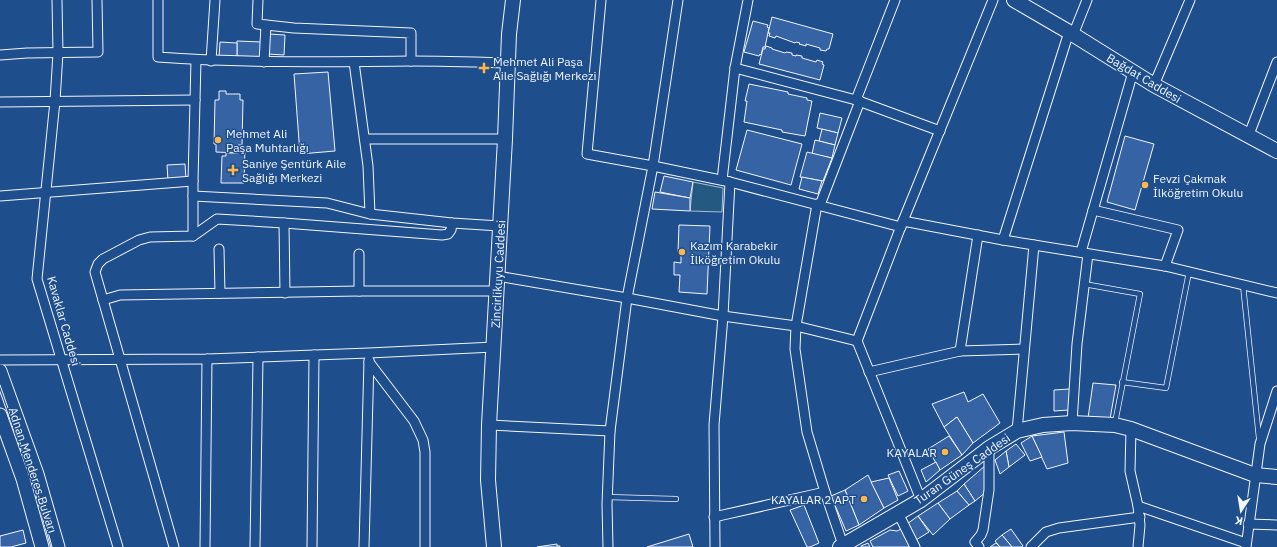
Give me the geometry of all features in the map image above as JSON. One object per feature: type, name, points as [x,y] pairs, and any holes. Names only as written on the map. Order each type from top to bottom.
[{"type":"main road","name":"Zincirlikuyu Caddesi","points":[[494,547],[488,480],[489,425],[505,139],[509,34],[513,0]]},
{"type":"main road","name":"Bağdat Caddesi","points":[[1014,0],[1071,33],[1154,85],[1277,152]]},
{"type":"main road","name":"Adnan Menderes Bulvarı","points":[[0,371],[37,474],[58,547]]},
{"type":"main road","name":"Adnan Menderes Bulvarı","points":[[0,415],[23,479],[42,547]]},
{"type":"main road","name":"Turan Güneş Caddesi","points":[[842,546],[921,500],[989,448],[1017,431],[1043,425],[1072,423],[1114,425],[1130,429],[1255,475],[1277,477]]},
{"type":"street","name":"Kavaklar Caddesi","points":[[57,0],[58,53],[56,101],[37,279],[63,360],[118,547]]},
{"type":"street","points":[[0,55],[98,52],[97,0]]},
{"type":"street","points":[[158,0],[158,57],[211,61],[264,62],[411,61],[508,63]]},
{"type":"street","points":[[211,61],[215,0]]},
{"type":"street","points":[[258,0],[257,24],[294,28],[411,33],[411,61]]},
{"type":"street","points":[[602,0],[587,154],[726,181],[902,224],[1165,266],[1277,293]]},
{"type":"street","points":[[608,547],[607,497],[610,431],[628,298],[653,166],[678,0]]},
{"type":"street","points":[[715,547],[714,425],[723,316],[726,181],[735,68],[748,0]]},
{"type":"street","points":[[842,546],[807,432],[796,362],[796,326],[818,204],[895,0]]},
{"type":"street","points":[[921,500],[857,341],[902,224],[993,0]]},
{"type":"street","points":[[1003,240],[1071,33],[1087,0]]},
{"type":"street","points":[[1154,85],[1190,0]]},
{"type":"street","points":[[264,62],[266,25]]},
{"type":"street","points":[[193,236],[192,196],[196,60]]},
{"type":"street","points":[[354,62],[368,166],[370,214]]},
{"type":"street","points":[[1248,137],[1277,62]]},
{"type":"street","points":[[735,68],[858,101],[940,131]]},
{"type":"street","points":[[1072,423],[1077,344],[1084,284],[1084,253],[1093,210],[1132,72]]},
{"type":"street","points":[[0,102],[195,100]]},
{"type":"street","points":[[364,139],[505,139]]},
{"type":"street","points":[[0,196],[193,181]]},
{"type":"street","points":[[192,196],[327,203],[370,214],[452,223],[500,226]]},
{"type":"street","points":[[1093,210],[1178,230],[1165,266]]},
{"type":"street","points":[[174,547],[119,360],[95,272],[96,268],[103,259],[139,240],[150,237],[193,236],[217,219],[284,222],[442,235],[448,234],[451,230],[452,223]]},
{"type":"street","points":[[284,222],[285,293]]},
{"type":"street","points":[[960,352],[978,235]]},
{"type":"street","points":[[1017,431],[1034,245]]},
{"type":"street","points":[[219,249],[220,292]]},
{"type":"street","points":[[359,254],[359,291]]},
{"type":"street","points":[[497,276],[723,316],[796,326],[857,341]]},
{"type":"street","points":[[103,300],[120,295],[220,292],[285,293],[359,291],[496,291]]},
{"type":"street","points":[[0,360],[207,359],[314,355],[369,357],[494,347]]},
{"type":"street","points":[[869,372],[960,352],[1024,349]]},
{"type":"street","points":[[312,547],[314,355]]},
{"type":"street","points":[[255,547],[258,357]]},
{"type":"street","points":[[364,547],[369,357]]},
{"type":"street","points":[[369,357],[414,422],[423,440],[425,452],[425,547]]},
{"type":"street","points":[[205,547],[207,359]]},
{"type":"street","points":[[1138,506],[1246,545],[1260,444],[1277,391]]},
{"type":"street","points":[[489,425],[610,431]]},
{"type":"street","points":[[1130,429],[1130,471],[1140,517],[1138,547]]},
{"type":"street","points":[[974,545],[983,530],[988,502],[989,448]]},
{"type":"street","points":[[714,517],[825,492]]},
{"type":"street","points":[[898,513],[915,547]]},
{"type":"street","points":[[1031,547],[1046,532],[1059,528],[1140,517]]},
{"type":"street","points":[[1248,524],[1277,524]]},
{"type":"lane","points":[[1122,382],[1166,388],[1189,272]]},
{"type":"lane","points":[[1084,284],[1140,294],[1114,425]]},
{"type":"lane","points":[[1243,285],[1260,444]]},
{"type":"lane","points":[[607,497],[676,499]]},
{"type":"shaded area","points":[[693,182],[723,188],[722,212],[690,211]]},
{"type":"building","points":[[772,17],[833,34],[829,49],[826,51],[820,50],[820,48],[806,44],[806,46],[776,36],[775,38],[769,36],[770,33],[768,33]]},
{"type":"building","points":[[753,21],[768,25],[767,27],[769,28],[765,47],[763,47],[761,55],[760,54],[759,56],[744,52]]},
{"type":"building","points":[[269,34],[285,35],[284,55],[268,54]]},
{"type":"building","points":[[237,41],[262,42],[261,58],[237,57]]},
{"type":"building","points":[[220,42],[237,43],[237,57],[219,57]]},
{"type":"building","points":[[766,46],[785,53],[792,53],[792,55],[802,56],[802,58],[816,62],[817,60],[823,62],[822,64],[824,65],[820,80],[759,64],[763,49],[765,49]]},
{"type":"building","points":[[328,72],[335,151],[300,154],[294,74]]},
{"type":"building","points":[[749,84],[788,92],[788,94],[807,98],[807,100],[812,101],[805,136],[782,132],[782,130],[744,122],[747,101],[745,101]]},
{"type":"building","points":[[219,91],[226,91],[226,94],[240,94],[240,100],[243,100],[242,145],[238,145],[238,153],[216,152],[216,144],[214,144],[215,100],[219,100]]},
{"type":"building","points":[[820,113],[842,118],[838,133],[817,128]]},
{"type":"building","points":[[822,129],[838,133],[835,145],[819,141]]},
{"type":"building","points":[[747,130],[802,144],[791,185],[736,170]]},
{"type":"building","points":[[1125,136],[1154,144],[1135,210],[1107,202]]},
{"type":"building","points":[[815,140],[835,145],[832,158],[812,154]]},
{"type":"building","name":"Saniye Şentürk Aile Sağlığı Merkezi","points":[[238,148],[245,148],[244,183],[221,183],[222,156],[226,156],[226,153],[238,153]]},
{"type":"building","points":[[807,152],[832,158],[823,181],[800,177]]},
{"type":"building","points":[[185,164],[186,180],[168,181],[167,165]]},
{"type":"building","points":[[664,176],[693,182],[690,198],[660,192]]},
{"type":"building","points":[[802,177],[822,181],[818,194],[799,189]]},
{"type":"building","points":[[655,192],[690,198],[690,211],[652,209]]},
{"type":"building","points":[[679,225],[710,226],[707,294],[679,292],[680,275],[674,275],[674,262],[681,263],[681,252],[678,252]]},
{"type":"building","points":[[1093,383],[1116,385],[1110,419],[1088,418]]},
{"type":"building","points":[[1070,389],[1069,410],[1054,411],[1054,390]]},
{"type":"building","points":[[964,392],[968,402],[983,394],[1000,423],[973,443],[957,417],[944,427],[932,404]]},
{"type":"building","points":[[957,417],[973,443],[962,455],[944,427]]},
{"type":"building","points":[[1064,432],[1068,463],[1047,469],[1032,436]]},
{"type":"building","name":"KAYALAR","points":[[949,436],[962,455],[940,470],[928,449]]},
{"type":"building","points":[[1032,436],[1042,457],[1030,461],[1021,443]]},
{"type":"building","points":[[1016,444],[1025,455],[1009,467],[1006,451]]},
{"type":"building","points":[[1006,451],[1009,467],[1000,474],[995,460]]},
{"type":"building","points":[[936,462],[940,470],[926,482],[921,470]]},
{"type":"building","points":[[986,465],[986,492],[975,501],[964,484]]},
{"type":"building","points":[[899,471],[908,491],[898,496],[888,475]]},
{"type":"building","name":"KAYALAR 2 APT","points":[[868,475],[884,508],[859,525],[845,490]]},
{"type":"building","points":[[889,478],[898,500],[884,508],[871,482]]},
{"type":"building","points":[[964,484],[975,501],[969,505],[957,491]]},
{"type":"building","points":[[845,490],[859,525],[846,531],[831,496]]},
{"type":"building","points":[[957,491],[969,505],[950,519],[938,503]]},
{"type":"building","points":[[938,503],[950,519],[933,535],[918,516]]},
{"type":"building","points":[[804,505],[819,543],[810,547],[807,547],[790,510]]},
{"type":"building","points":[[918,516],[929,532],[916,540],[907,524]]},
{"type":"building","points":[[901,529],[910,547],[873,547],[870,541],[890,530],[897,531]]},
{"type":"building","points":[[1011,529],[1023,546],[1012,547],[1002,535]]},
{"type":"building","points":[[23,530],[26,543],[11,547],[0,547],[0,536]]},
{"type":"building","points":[[689,534],[693,547],[647,547]]},
{"type":"building","points":[[1002,535],[1012,547],[1000,547],[995,541]]},
{"type":"building","points":[[868,543],[870,547],[861,547],[861,546]]},
{"type":"building","points":[[996,543],[1000,547],[990,547]]},
{"type":"building","points":[[557,544],[557,546],[560,547],[537,547]]},
{"type":"tram line","points":[[0,385],[38,494],[52,547]]},
{"type":"place","name":"Mehmet Ali Paşa Aile Sağlığı Merkezi","points":[[484,68]]},
{"type":"place","name":"Mehmet Ali Paşa Muhtarlığı","points":[[218,140]]},
{"type":"place","name":"Saniye Şentürk Aile Sağlığı Merkezi","points":[[233,170]]},
{"type":"place","name":"Fevzi Çakmak İlköğretim Okulu","points":[[1145,185]]},
{"type":"place","name":"Kazım Karabekir İlköğretim Okulu","points":[[682,252]]},
{"type":"place","name":"KAYALAR","points":[[945,452]]},
{"type":"place","name":"KAYALAR 2 APT","points":[[864,499]]}]
